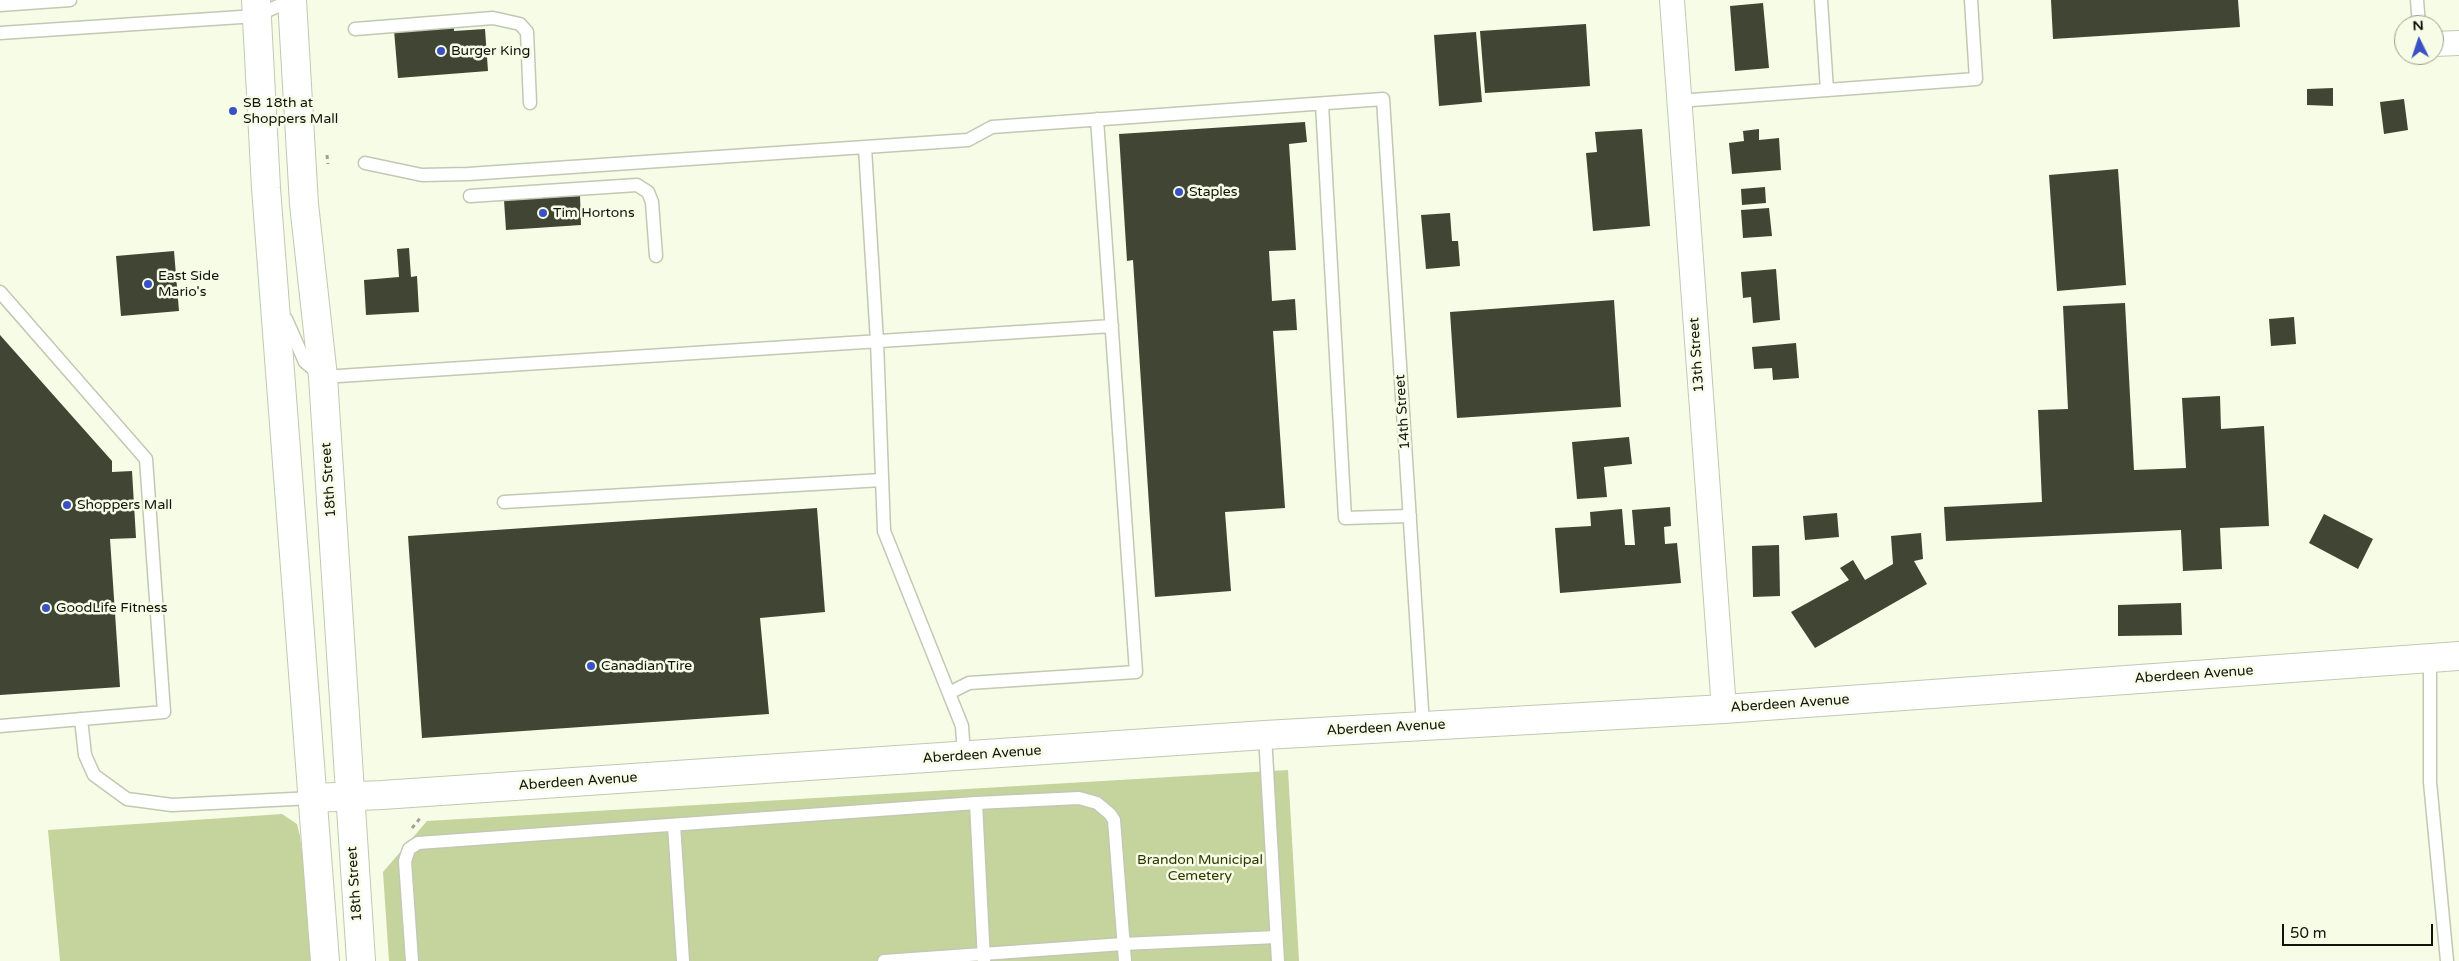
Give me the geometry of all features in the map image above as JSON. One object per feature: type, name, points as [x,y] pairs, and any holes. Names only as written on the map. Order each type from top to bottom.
[{"type":"street","name":"18th Street","points":[[292,0],[304,204],[323,377],[361,961]]},
{"type":"street","name":"13th Street","points":[[1672,0],[1724,709]]},
{"type":"street","points":[[256,8],[274,284],[325,961]]},
{"type":"street","points":[[2444,44],[2459,43]]},
{"type":"street","name":"Aberdeen Avenue","points":[[313,798],[1423,725],[1724,709],[2459,656]]},
{"type":"lane","points":[[0,5],[70,0]]},
{"type":"lane","points":[[0,33],[256,8],[292,0]]},
{"type":"lane","points":[[1821,0],[1827,90]]},
{"type":"lane","points":[[1678,101],[1976,78],[1971,0]]},
{"type":"lane","points":[[2417,0],[2418,15]]},
{"type":"lane","points":[[355,29],[493,18],[520,24],[527,32],[530,104]]},
{"type":"lane","name":"14th Street","points":[[1322,104],[1383,99],[1423,725]]},
{"type":"lane","points":[[365,163],[422,175],[445,176],[968,140],[992,127],[1322,104],[1345,518],[1410,516]]},
{"type":"lane","points":[[949,693],[969,683],[1136,672],[1097,119]]},
{"type":"lane","points":[[865,148],[877,341],[884,531],[962,726],[964,756]]},
{"type":"lane","points":[[470,196],[637,185],[648,192],[652,202],[656,256]]},
{"type":"lane","points":[[274,284],[298,350],[305,362],[323,377],[1112,326]]},
{"type":"lane","points":[[0,292],[146,459],[164,712],[0,726]]},
{"type":"lane","points":[[504,502],[882,480]]},
{"type":"lane","points":[[2430,658],[2430,782],[2447,961]]},
{"type":"lane","points":[[81,719],[85,755],[94,775],[127,799],[172,805],[313,798]]},
{"type":"lane","points":[[1266,735],[1278,961]]},
{"type":"lane","points":[[412,961],[404,864],[408,851],[420,842],[1079,798],[1097,803],[1104,808],[1110,814],[1114,825],[1125,961]]},
{"type":"lane","points":[[976,804],[984,958]]},
{"type":"lane","points":[[674,824],[683,961]]},
{"type":"lane","points":[[884,961],[984,958],[1123,944],[1276,937]]},
{"type":"path","points":[[327,155],[328,164]]},
{"type":"green space","name":"Brandon Municipal Cemetery","points":[[1288,770],[1299,961],[389,961],[383,872],[427,821]]},
{"type":"green space","points":[[282,814],[297,824],[300,836],[315,961],[60,961],[48,830]]},
{"type":"building","points":[[2051,0],[2238,0],[2240,27],[2053,39]]},
{"type":"building","points":[[1763,3],[1769,68],[1735,71],[1730,6]]},
{"type":"building","points":[[1586,24],[1590,86],[1485,93],[1480,31]]},
{"type":"building","name":"Burger King","points":[[454,25],[454,31],[485,29],[488,71],[398,78],[394,30]]},
{"type":"building","points":[[1476,32],[1482,102],[1439,106],[1434,35]]},
{"type":"building","points":[[2333,88],[2333,106],[2307,105],[2307,89]]},
{"type":"building","points":[[2404,99],[2408,130],[2384,134],[2380,102]]},
{"type":"building","name":"SB 18th at Shoppers Mall","points":[[230,107],[235,107],[236,116],[231,116]]},
{"type":"building","points":[[1305,122],[1307,142],[1289,144],[1296,250],[1269,251],[1272,301],[1295,299],[1297,330],[1273,331],[1285,508],[1225,512],[1231,591],[1155,597],[1133,260],[1127,261],[1119,134]]},
{"type":"building","points":[[1642,129],[1650,226],[1593,231],[1586,153],[1597,152],[1595,132]]},
{"type":"building","points":[[1759,129],[1759,140],[1779,138],[1781,170],[1732,174],[1729,143],[1744,141],[1743,131]]},
{"type":"building","points":[[2118,169],[2126,285],[2057,291],[2049,175]]},
{"type":"building","points":[[1765,187],[1766,203],[1742,205],[1741,189]]},
{"type":"building","name":"Tim Hortons","points":[[580,196],[581,225],[506,230],[504,200]]},
{"type":"building","points":[[1769,208],[1772,236],[1743,238],[1741,210]]},
{"type":"building","points":[[1450,213],[1452,241],[1458,241],[1460,266],[1426,269],[1421,215]]},
{"type":"building","points":[[409,248],[411,277],[417,276],[419,312],[366,315],[364,280],[399,277],[397,249]]},
{"type":"building","name":"East Side Mario's","points":[[174,251],[179,311],[121,316],[116,256]]},
{"type":"building","points":[[1776,269],[1780,320],[1753,323],[1751,297],[1743,298],[1741,272]]},
{"type":"building","points":[[1614,300],[1621,407],[1457,418],[1450,312]]},
{"type":"building","points":[[2125,303],[2134,470],[2186,468],[2182,398],[2220,396],[2221,429],[2264,426],[2269,526],[2220,528],[2222,569],[2183,571],[2181,530],[1946,541],[1944,507],[2042,502],[2038,410],[2068,409],[2063,306]]},
{"type":"building","points":[[2294,317],[2296,344],[2271,346],[2269,319]]},
{"type":"building","name":"Shoppers Mall","points":[[0,335],[112,461],[112,472],[132,471],[136,538],[110,539],[120,687],[0,695]]},
{"type":"building","points":[[1796,343],[1799,378],[1773,380],[1772,368],[1754,369],[1752,347]]},
{"type":"building","points":[[1629,437],[1632,464],[1604,467],[1607,497],[1577,499],[1572,442]]},
{"type":"building","points":[[1670,507],[1671,526],[1664,527],[1665,544],[1677,543],[1681,583],[1560,593],[1555,528],[1591,526],[1590,512],[1622,509],[1625,545],[1635,545],[1632,510]]},
{"type":"building","name":"Canadian Tire","points":[[817,508],[825,612],[760,618],[769,714],[422,738],[408,536]]},
{"type":"building","points":[[1837,513],[1839,537],[1805,540],[1803,516]]},
{"type":"building","points":[[2324,514],[2373,539],[2358,569],[2309,543]]},
{"type":"building","points":[[1921,533],[1923,559],[1914,561],[1927,584],[1815,648],[1791,612],[1849,580],[1840,568],[1853,560],[1865,580],[1893,564],[1891,536]]},
{"type":"building","points":[[1779,545],[1780,596],[1753,597],[1752,546]]},
{"type":"building","points":[[2181,603],[2182,635],[2118,636],[2118,605]]},
{"type":"place","name":"Burger King","points":[[441,51]]},
{"type":"place","name":"SB 18th at Shoppers Mall","points":[[233,111]]},
{"type":"place","name":"Staples","points":[[1179,192]]},
{"type":"place","name":"Tim Hortons","points":[[543,213]]},
{"type":"place","name":"East Side Mario's","points":[[148,284]]},
{"type":"place","name":"Shoppers Mall","points":[[67,505]]},
{"type":"place","name":"GoodLife Fitness","points":[[46,608]]},
{"type":"place","name":"Canadian Tire","points":[[591,666]]}]
